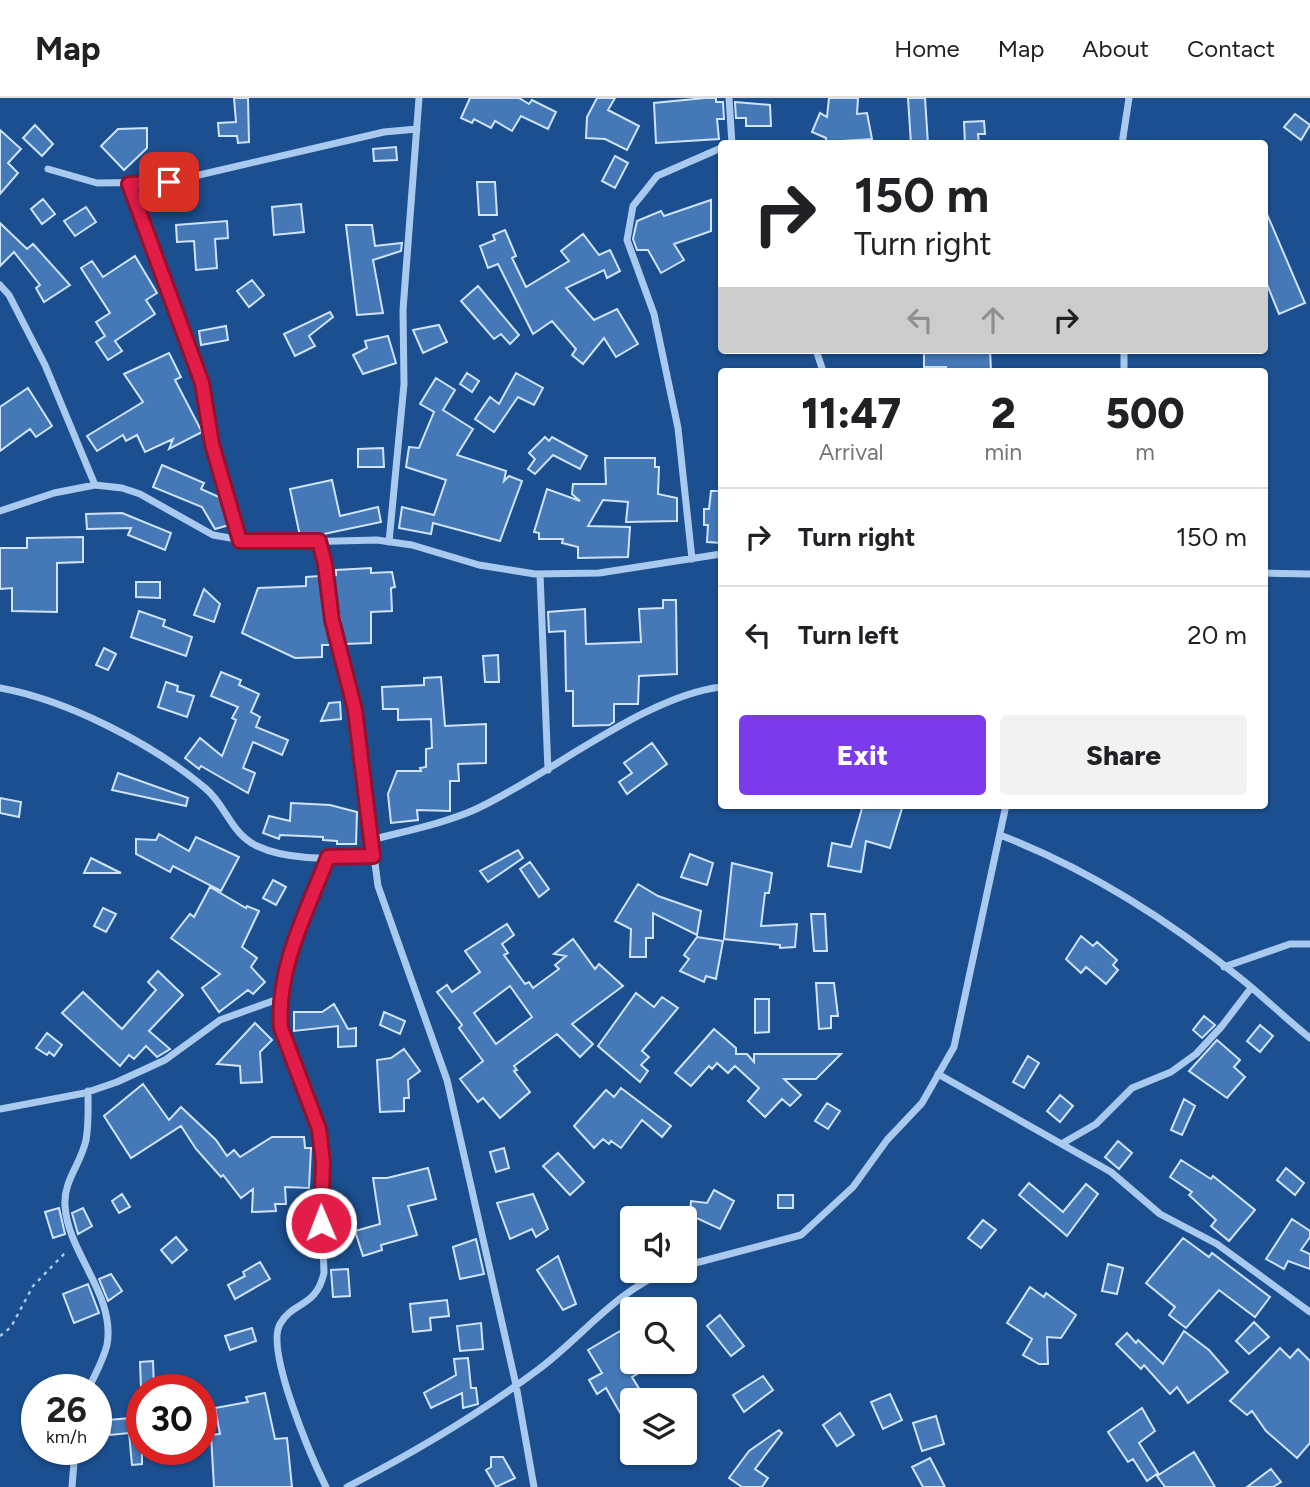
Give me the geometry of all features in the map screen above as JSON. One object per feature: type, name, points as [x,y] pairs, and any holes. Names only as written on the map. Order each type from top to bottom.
[{"type":"street","points":[[388,542],[404,384],[403,310],[419,98]]},
{"type":"street","points":[[729,98],[732,140]]},
{"type":"street","points":[[1123,140],[1129,98]]},
{"type":"street","points":[[48,169],[97,183],[169,182],[384,132],[417,129]]},
{"type":"street","points":[[692,559],[678,428],[654,314],[627,240],[633,206],[657,176],[718,149]]},
{"type":"street","points":[[129,184],[202,383],[212,444],[240,541]]},
{"type":"street","points":[[0,285],[9,295],[45,365],[95,485]]},
{"type":"street","points":[[0,510],[54,493],[95,485],[122,488],[140,494],[213,535],[240,541],[388,542],[412,545],[479,565],[540,573],[599,573],[718,555]]},
{"type":"street","points":[[319,541],[325,564],[332,620],[355,710],[373,856],[388,920],[447,1080],[516,1385],[534,1487]]},
{"type":"street","points":[[540,573],[548,770]]},
{"type":"street","points":[[1268,573],[1310,574]]},
{"type":"street","points":[[0,688],[71,710],[132,739],[207,789],[242,837],[258,847],[280,854],[373,856]]},
{"type":"street","points":[[371,840],[474,810],[631,721],[694,692],[718,688]]},
{"type":"street","points":[[697,1263],[801,1235],[853,1187],[887,1140],[922,1103],[954,1047],[1004,809]]},
{"type":"street","points":[[1000,835],[1052,855],[1110,886],[1224,967],[1310,1038]]},
{"type":"street","points":[[326,1487],[286,1388],[275,1337],[280,1323],[309,1302],[321,1287],[324,1273],[319,1129],[281,1028],[281,998],[288,960],[328,857]]},
{"type":"street","points":[[1224,967],[1290,944],[1310,944]]},
{"type":"street","points":[[1063,1143],[1096,1124],[1132,1088],[1171,1073],[1196,1054],[1251,988]]},
{"type":"street","points":[[0,1109],[88,1091],[165,1060],[220,1020],[281,998]]},
{"type":"street","points":[[938,1074],[1111,1172],[1160,1214],[1217,1244],[1310,1312]]},
{"type":"street","points":[[88,1091],[86,1142],[66,1185],[65,1206],[75,1244],[98,1293],[107,1322],[107,1342],[96,1374]]},
{"type":"street","points":[[347,1487],[397,1462],[516,1385],[585,1331],[611,1304],[640,1283]]},
{"type":"street","points":[[72,1487],[74,1465]]},
{"type":"path","points":[[0,1336],[11,1327],[33,1286],[75,1244]]},
{"type":"building","points":[[234,98],[248,98],[249,142],[238,143],[237,136],[219,136],[218,123],[236,122]]},
{"type":"building","points":[[470,98],[519,98],[529,104],[532,100],[556,112],[548,129],[521,116],[512,131],[495,121],[491,128],[474,119],[472,123],[461,118]]},
{"type":"building","points":[[597,98],[615,98],[608,110],[639,126],[627,150],[605,139],[586,138],[587,117]]},
{"type":"building","points":[[716,98],[716,102],[723,102],[724,119],[717,119],[719,139],[656,143],[654,103]]},
{"type":"building","points":[[829,98],[858,98],[857,114],[867,113],[872,139],[826,140],[812,132],[820,113],[827,117]]},
{"type":"building","points":[[908,98],[925,98],[928,140],[911,140]]},
{"type":"building","points":[[735,102],[770,105],[771,126],[746,126],[746,118],[736,118]]},
{"type":"building","points":[[1295,114],[1310,125],[1301,140],[1284,127]]},
{"type":"building","points":[[984,121],[985,134],[978,134],[979,140],[965,140],[964,122]]},
{"type":"building","points":[[35,125],[53,144],[42,156],[23,138]]},
{"type":"building","points":[[147,128],[147,148],[124,170],[101,146],[118,129]]},
{"type":"building","points":[[0,130],[21,149],[8,163],[18,173],[0,194]]},
{"type":"building","points":[[396,147],[397,160],[374,161],[373,149]]},
{"type":"building","points":[[615,156],[628,163],[615,188],[602,181]]},
{"type":"building","points":[[477,182],[495,182],[497,215],[479,215]]},
{"type":"building","points":[[43,199],[55,214],[42,224],[31,209]]},
{"type":"building","points":[[711,200],[711,231],[674,244],[684,260],[661,273],[648,250],[637,250],[633,239],[637,221],[661,211],[664,216]]},
{"type":"building","points":[[301,204],[304,232],[274,235],[272,207]]},
{"type":"building","points":[[86,207],[96,222],[75,236],[64,221]]},
{"type":"building","points":[[1268,216],[1305,303],[1279,314],[1268,287]]},
{"type":"building","points":[[227,221],[228,238],[215,239],[217,268],[196,270],[194,241],[177,242],[176,225]]},
{"type":"building","points":[[0,223],[27,249],[33,244],[70,285],[44,302],[36,288],[40,285],[14,252],[0,266]]},
{"type":"building","points":[[346,225],[372,225],[375,246],[402,243],[401,251],[373,260],[383,313],[357,315]]},
{"type":"building","points":[[505,230],[516,256],[512,258],[526,287],[569,261],[561,251],[583,234],[599,255],[610,250],[620,271],[607,278],[604,270],[566,288],[594,320],[617,309],[638,344],[616,357],[604,338],[583,364],[572,355],[576,349],[552,321],[533,334],[498,264],[488,268],[480,246],[495,240],[493,235]]},
{"type":"building","points":[[135,256],[157,293],[146,300],[155,314],[115,341],[122,351],[108,360],[96,342],[105,336],[96,322],[110,313],[81,268],[92,261],[103,277]]},
{"type":"building","points":[[252,280],[264,295],[249,307],[237,291]]},
{"type":"building","points":[[478,286],[519,335],[510,344],[501,334],[494,339],[461,301]]},
{"type":"building","points":[[330,312],[333,317],[309,336],[315,346],[295,356],[284,334]]},
{"type":"building","points":[[439,325],[447,342],[423,353],[413,330]]},
{"type":"building","points":[[226,326],[228,340],[201,345],[199,331]]},
{"type":"building","points":[[388,336],[396,363],[363,374],[353,355],[367,348],[365,341]]},
{"type":"building","points":[[169,353],[181,377],[175,380],[202,432],[169,449],[173,439],[145,452],[137,435],[126,441],[123,435],[97,451],[87,436],[143,402],[124,374]]},
{"type":"building","points":[[924,354],[990,354],[991,368],[924,367]]},
{"type":"building","points":[[467,373],[479,381],[472,392],[460,384]]},
{"type":"building","points":[[516,373],[543,388],[534,405],[518,397],[494,432],[475,419],[490,397],[499,404]]},
{"type":"building","points":[[436,378],[455,390],[443,410],[473,429],[457,455],[506,471],[504,481],[509,476],[522,481],[500,541],[433,523],[431,534],[399,528],[402,507],[434,515],[446,480],[406,467],[409,447],[419,448],[434,412],[420,404]]},
{"type":"building","points":[[28,388],[52,426],[36,437],[30,429],[0,451],[0,407]]},
{"type":"building","points":[[545,437],[549,441],[552,437],[587,456],[580,469],[553,455],[535,474],[528,469],[535,459],[529,453]]},
{"type":"building","points":[[383,448],[384,467],[358,467],[358,449]]},
{"type":"building","points":[[605,458],[655,458],[655,467],[659,467],[658,494],[677,498],[677,521],[626,522],[628,502],[603,500],[588,526],[630,527],[628,557],[578,558],[578,547],[562,543],[563,539],[539,539],[539,533],[534,532],[547,489],[580,501],[572,494],[573,484],[606,484]]},
{"type":"building","points":[[162,465],[204,483],[201,489],[219,497],[229,525],[215,529],[202,507],[153,487]]},
{"type":"building","points":[[332,480],[340,516],[378,507],[381,522],[319,535],[300,536],[290,489]]},
{"type":"building","points":[[711,491],[718,491],[718,543],[707,542],[708,525],[704,525],[704,509],[709,509]]},
{"type":"building","points":[[122,513],[171,533],[165,550],[128,535],[131,528],[87,529],[86,514]]},
{"type":"building","points":[[83,537],[83,562],[57,563],[57,612],[12,611],[12,588],[0,589],[0,548],[27,548],[27,538]]},
{"type":"building","points":[[371,568],[371,573],[392,572],[395,587],[391,588],[392,611],[371,612],[371,643],[344,644],[333,575],[336,575],[336,570]]},
{"type":"building","points":[[320,576],[332,645],[322,645],[322,657],[295,658],[242,633],[258,588],[306,586],[306,577]]},
{"type":"building","points":[[136,582],[160,582],[160,598],[136,597]]},
{"type":"building","points":[[204,589],[220,604],[214,622],[194,615]]},
{"type":"building","points":[[663,600],[676,600],[677,674],[639,676],[638,704],[614,704],[614,722],[609,725],[573,726],[573,691],[566,691],[565,631],[549,632],[548,612],[585,609],[586,644],[641,642],[639,609],[663,608]]},
{"type":"building","points":[[139,611],[165,620],[163,626],[192,637],[186,656],[131,637]]},
{"type":"building","points":[[104,648],[116,654],[108,670],[96,665]]},
{"type":"building","points":[[498,655],[499,682],[485,682],[483,656]]},
{"type":"building","points":[[221,672],[241,680],[239,685],[259,694],[251,712],[260,717],[256,727],[288,740],[282,755],[253,742],[243,768],[255,773],[248,793],[201,766],[199,769],[185,758],[200,738],[222,756],[236,720],[232,718],[238,707],[211,696]]},
{"type":"building","points":[[441,677],[445,726],[486,724],[486,763],[458,764],[459,781],[450,781],[450,811],[417,810],[418,820],[391,823],[388,794],[397,771],[421,771],[420,768],[426,767],[426,749],[432,748],[431,719],[398,720],[398,709],[383,709],[382,687],[424,685],[424,678]]},
{"type":"building","points":[[166,682],[178,686],[177,691],[194,696],[187,717],[158,707]]},
{"type":"building","points":[[340,702],[341,719],[321,721],[329,703]]},
{"type":"building","points":[[652,743],[667,764],[627,794],[619,782],[632,773],[624,763]]},
{"type":"building","points":[[118,773],[188,798],[186,806],[112,790]]},
{"type":"building","points":[[0,798],[21,802],[19,817],[0,813]]},
{"type":"building","points":[[291,803],[330,805],[357,812],[356,844],[337,844],[337,841],[323,840],[323,837],[280,835],[279,839],[263,833],[269,816],[290,821]]},
{"type":"building","points":[[862,809],[902,809],[890,848],[866,841],[861,872],[828,866],[832,843],[851,847]]},
{"type":"building","points":[[159,834],[189,851],[196,837],[239,857],[221,891],[173,866],[170,872],[136,854],[136,839],[156,840]]},
{"type":"building","points":[[518,850],[523,858],[488,882],[480,871]]},
{"type":"building","points":[[690,854],[713,863],[707,885],[681,877]]},
{"type":"building","points":[[91,858],[121,873],[84,873]]},
{"type":"building","points":[[530,862],[549,889],[539,897],[520,869]]},
{"type":"building","points":[[732,863],[772,873],[769,893],[765,893],[761,926],[797,924],[795,947],[780,948],[780,945],[724,939]]},
{"type":"building","points":[[273,880],[286,887],[276,905],[263,898]]},
{"type":"building","points":[[638,884],[658,896],[701,911],[697,935],[653,913],[653,938],[646,938],[646,957],[630,957],[631,929],[615,921]]},
{"type":"building","points":[[210,887],[246,908],[247,906],[259,911],[242,947],[257,958],[251,967],[265,982],[253,994],[248,990],[219,1012],[202,988],[220,974],[171,938],[190,914],[194,917]]},
{"type":"building","points":[[103,908],[116,914],[106,932],[94,926]]},
{"type":"building","points":[[811,914],[825,914],[827,951],[814,951]]},
{"type":"building","points":[[507,924],[514,935],[502,944],[508,953],[504,955],[525,984],[529,982],[533,988],[559,969],[555,965],[566,956],[554,954],[573,939],[595,969],[599,964],[623,986],[572,1024],[593,1044],[580,1057],[557,1034],[514,1066],[517,1070],[514,1071],[530,1092],[500,1118],[483,1098],[478,1102],[460,1079],[483,1061],[459,1028],[462,1025],[437,992],[447,985],[452,992],[480,972],[465,951]],"holes":[[[510,986],[532,1017],[496,1044],[474,1013]]]},
{"type":"building","points":[[1081,936],[1093,946],[1097,942],[1117,960],[1113,965],[1118,970],[1106,984],[1086,967],[1081,973],[1066,959]]},
{"type":"building","points":[[697,937],[723,941],[716,979],[706,976],[704,982],[680,971],[689,959],[684,955]]},
{"type":"building","points":[[158,971],[183,995],[149,1031],[170,1049],[157,1057],[146,1046],[134,1059],[129,1055],[120,1066],[62,1013],[83,992],[122,1029],[156,990],[148,982]]},
{"type":"building","points":[[816,983],[834,983],[838,1016],[831,1016],[831,1028],[819,1029]]},
{"type":"building","points":[[636,993],[654,1007],[662,997],[678,1008],[642,1051],[649,1057],[641,1065],[648,1071],[640,1082],[598,1046]]},
{"type":"building","points":[[755,999],[769,999],[769,1032],[755,1033]]},
{"type":"building","points":[[334,1004],[348,1029],[356,1028],[356,1046],[338,1047],[338,1026],[294,1031],[294,1012],[322,1012]]},
{"type":"building","points":[[384,1012],[405,1021],[400,1034],[380,1025]]},
{"type":"building","points":[[1204,1016],[1215,1025],[1202,1038],[1193,1030]]},
{"type":"building","points":[[255,1023],[272,1040],[260,1052],[262,1082],[241,1083],[240,1066],[217,1064]]},
{"type":"building","points":[[1260,1025],[1273,1036],[1260,1052],[1247,1041]]},
{"type":"building","points":[[714,1029],[736,1048],[736,1054],[747,1054],[754,1062],[754,1054],[841,1054],[816,1079],[784,1079],[801,1095],[790,1106],[782,1099],[765,1117],[748,1101],[759,1088],[735,1066],[728,1073],[717,1063],[712,1069],[709,1066],[691,1086],[675,1073]]},
{"type":"building","points":[[47,1033],[62,1045],[54,1056],[36,1048]]},
{"type":"building","points":[[1217,1040],[1240,1060],[1234,1067],[1245,1077],[1227,1098],[1189,1071]]},
{"type":"building","points":[[404,1049],[420,1071],[408,1080],[409,1098],[404,1098],[404,1111],[380,1112],[377,1060],[391,1058]]},
{"type":"building","points":[[1028,1056],[1039,1063],[1024,1088],[1013,1082]]},
{"type":"building","points":[[143,1084],[169,1120],[181,1107],[216,1140],[227,1156],[234,1150],[240,1157],[272,1137],[304,1137],[305,1148],[311,1148],[309,1188],[285,1187],[286,1204],[275,1204],[276,1211],[252,1212],[253,1189],[241,1198],[223,1175],[221,1177],[196,1149],[181,1126],[131,1158],[104,1116]]},
{"type":"building","points":[[621,1088],[671,1126],[662,1137],[642,1120],[621,1148],[603,1139],[594,1148],[574,1126],[606,1090],[614,1097]]},
{"type":"building","points":[[1060,1095],[1073,1106],[1060,1122],[1047,1111]]},
{"type":"building","points":[[1184,1099],[1195,1106],[1182,1135],[1171,1130]]},
{"type":"building","points":[[827,1103],[840,1111],[828,1129],[815,1121]]},
{"type":"building","points":[[1118,1141],[1132,1153],[1119,1169],[1105,1157]]},
{"type":"building","points":[[504,1148],[509,1168],[496,1172],[490,1152]]},
{"type":"building","points":[[558,1153],[584,1182],[570,1195],[543,1166]]},
{"type":"building","points":[[1181,1160],[1211,1179],[1213,1176],[1255,1210],[1229,1241],[1211,1226],[1216,1220],[1189,1195],[1192,1192],[1170,1177]]},
{"type":"building","points":[[428,1168],[436,1199],[408,1206],[417,1235],[381,1245],[382,1250],[363,1256],[355,1231],[380,1224],[373,1178],[387,1178]]},
{"type":"building","points":[[1286,1168],[1304,1183],[1295,1195],[1277,1180]]},
{"type":"building","points":[[1029,1183],[1063,1212],[1086,1184],[1098,1194],[1067,1236],[1019,1195]]},
{"type":"building","points":[[714,1190],[734,1201],[720,1229],[697,1218],[697,1206],[691,1206],[691,1201],[707,1203]]},
{"type":"building","points":[[122,1194],[130,1207],[119,1213],[112,1201]]},
{"type":"building","points":[[533,1194],[548,1229],[536,1237],[532,1229],[510,1239],[497,1203]]},
{"type":"building","points":[[778,1195],[793,1195],[793,1208],[778,1208]]},
{"type":"building","points":[[59,1208],[65,1234],[53,1238],[45,1212]]},
{"type":"building","points":[[83,1208],[92,1226],[78,1234],[72,1213]]},
{"type":"building","points":[[1292,1219],[1310,1231],[1310,1237],[1301,1250],[1310,1254],[1310,1269],[1288,1261],[1284,1269],[1266,1259]]},
{"type":"building","points":[[983,1220],[996,1230],[981,1248],[968,1238]]},
{"type":"building","points":[[176,1237],[187,1250],[172,1263],[161,1250]]},
{"type":"building","points":[[1183,1238],[1209,1257],[1212,1253],[1270,1297],[1255,1317],[1219,1290],[1186,1328],[1169,1315],[1175,1307],[1146,1283]]},
{"type":"building","points":[[476,1239],[484,1274],[460,1279],[453,1247]]},
{"type":"building","points":[[558,1256],[576,1304],[563,1310],[537,1270]]},
{"type":"building","points":[[260,1262],[270,1279],[235,1299],[228,1285],[245,1276],[243,1272]]},
{"type":"building","points":[[1108,1264],[1123,1268],[1117,1294],[1102,1291]]},
{"type":"building","points":[[348,1269],[350,1296],[333,1297],[331,1270]]},
{"type":"building","points":[[111,1274],[122,1291],[108,1301],[99,1279]]},
{"type":"building","points":[[88,1284],[99,1313],[74,1323],[63,1294]]},
{"type":"building","points":[[1030,1287],[1044,1297],[1046,1293],[1076,1315],[1061,1338],[1047,1337],[1048,1364],[1039,1364],[1023,1355],[1032,1339],[1007,1323]]},
{"type":"building","points":[[447,1300],[449,1316],[430,1318],[431,1330],[413,1332],[410,1304]]},
{"type":"building","points":[[720,1315],[744,1346],[731,1356],[707,1326]]},
{"type":"building","points":[[1254,1322],[1269,1337],[1249,1354],[1236,1341]]},
{"type":"building","points":[[481,1323],[483,1349],[460,1351],[457,1326]]},
{"type":"building","points":[[252,1328],[256,1341],[230,1350],[225,1336]]},
{"type":"building","points":[[620,1331],[620,1374],[637,1374],[632,1377],[639,1388],[620,1388],[620,1413],[606,1388],[597,1394],[589,1380],[602,1373],[588,1350]]},
{"type":"building","points":[[1184,1331],[1209,1350],[1228,1372],[1188,1403],[1177,1387],[1170,1394],[1144,1365],[1141,1369],[1116,1344],[1127,1333],[1163,1364]]},
{"type":"building","points":[[1280,1348],[1290,1358],[1298,1349],[1310,1361],[1310,1443],[1297,1458],[1266,1431],[1252,1411],[1247,1415],[1230,1401]]},
{"type":"building","points":[[468,1358],[471,1388],[476,1388],[478,1404],[463,1408],[462,1393],[431,1408],[424,1393],[456,1375],[454,1359]]},
{"type":"building","points":[[153,1361],[153,1374],[140,1374],[140,1362]]},
{"type":"building","points":[[763,1376],[773,1390],[744,1412],[733,1395]]},
{"type":"building","points":[[265,1393],[275,1439],[287,1438],[292,1487],[214,1487],[213,1465],[217,1465],[217,1434],[220,1434],[217,1408],[248,1402],[246,1397]]},
{"type":"building","points":[[890,1394],[902,1420],[883,1429],[871,1402]]},
{"type":"building","points":[[1142,1408],[1155,1431],[1139,1443],[1158,1473],[1147,1481],[1133,1459],[1128,1462],[1108,1432]]},
{"type":"building","points":[[840,1413],[854,1435],[837,1446],[823,1425]]},
{"type":"building","points":[[936,1416],[944,1444],[922,1451],[913,1423]]},
{"type":"building","points":[[126,1418],[126,1433],[112,1435],[112,1420]]},
{"type":"building","points":[[779,1430],[782,1433],[755,1469],[768,1478],[762,1487],[742,1487],[729,1478],[749,1451]]},
{"type":"building","points":[[1194,1452],[1215,1487],[1165,1487],[1157,1476]]},
{"type":"building","points":[[491,1457],[503,1457],[515,1478],[496,1487],[486,1470],[491,1467]]},
{"type":"building","points":[[930,1458],[945,1487],[923,1487],[912,1467]]},
{"type":"building","points":[[1271,1469],[1281,1482],[1273,1487],[1247,1487]]},
{"type":"route","points":[[169,182],[129,184],[202,383],[219,474],[240,541],[319,541],[325,564],[332,620],[355,710],[373,856],[328,857],[288,960],[280,1012],[281,1028],[319,1129],[323,1162],[321,1223]]}]
